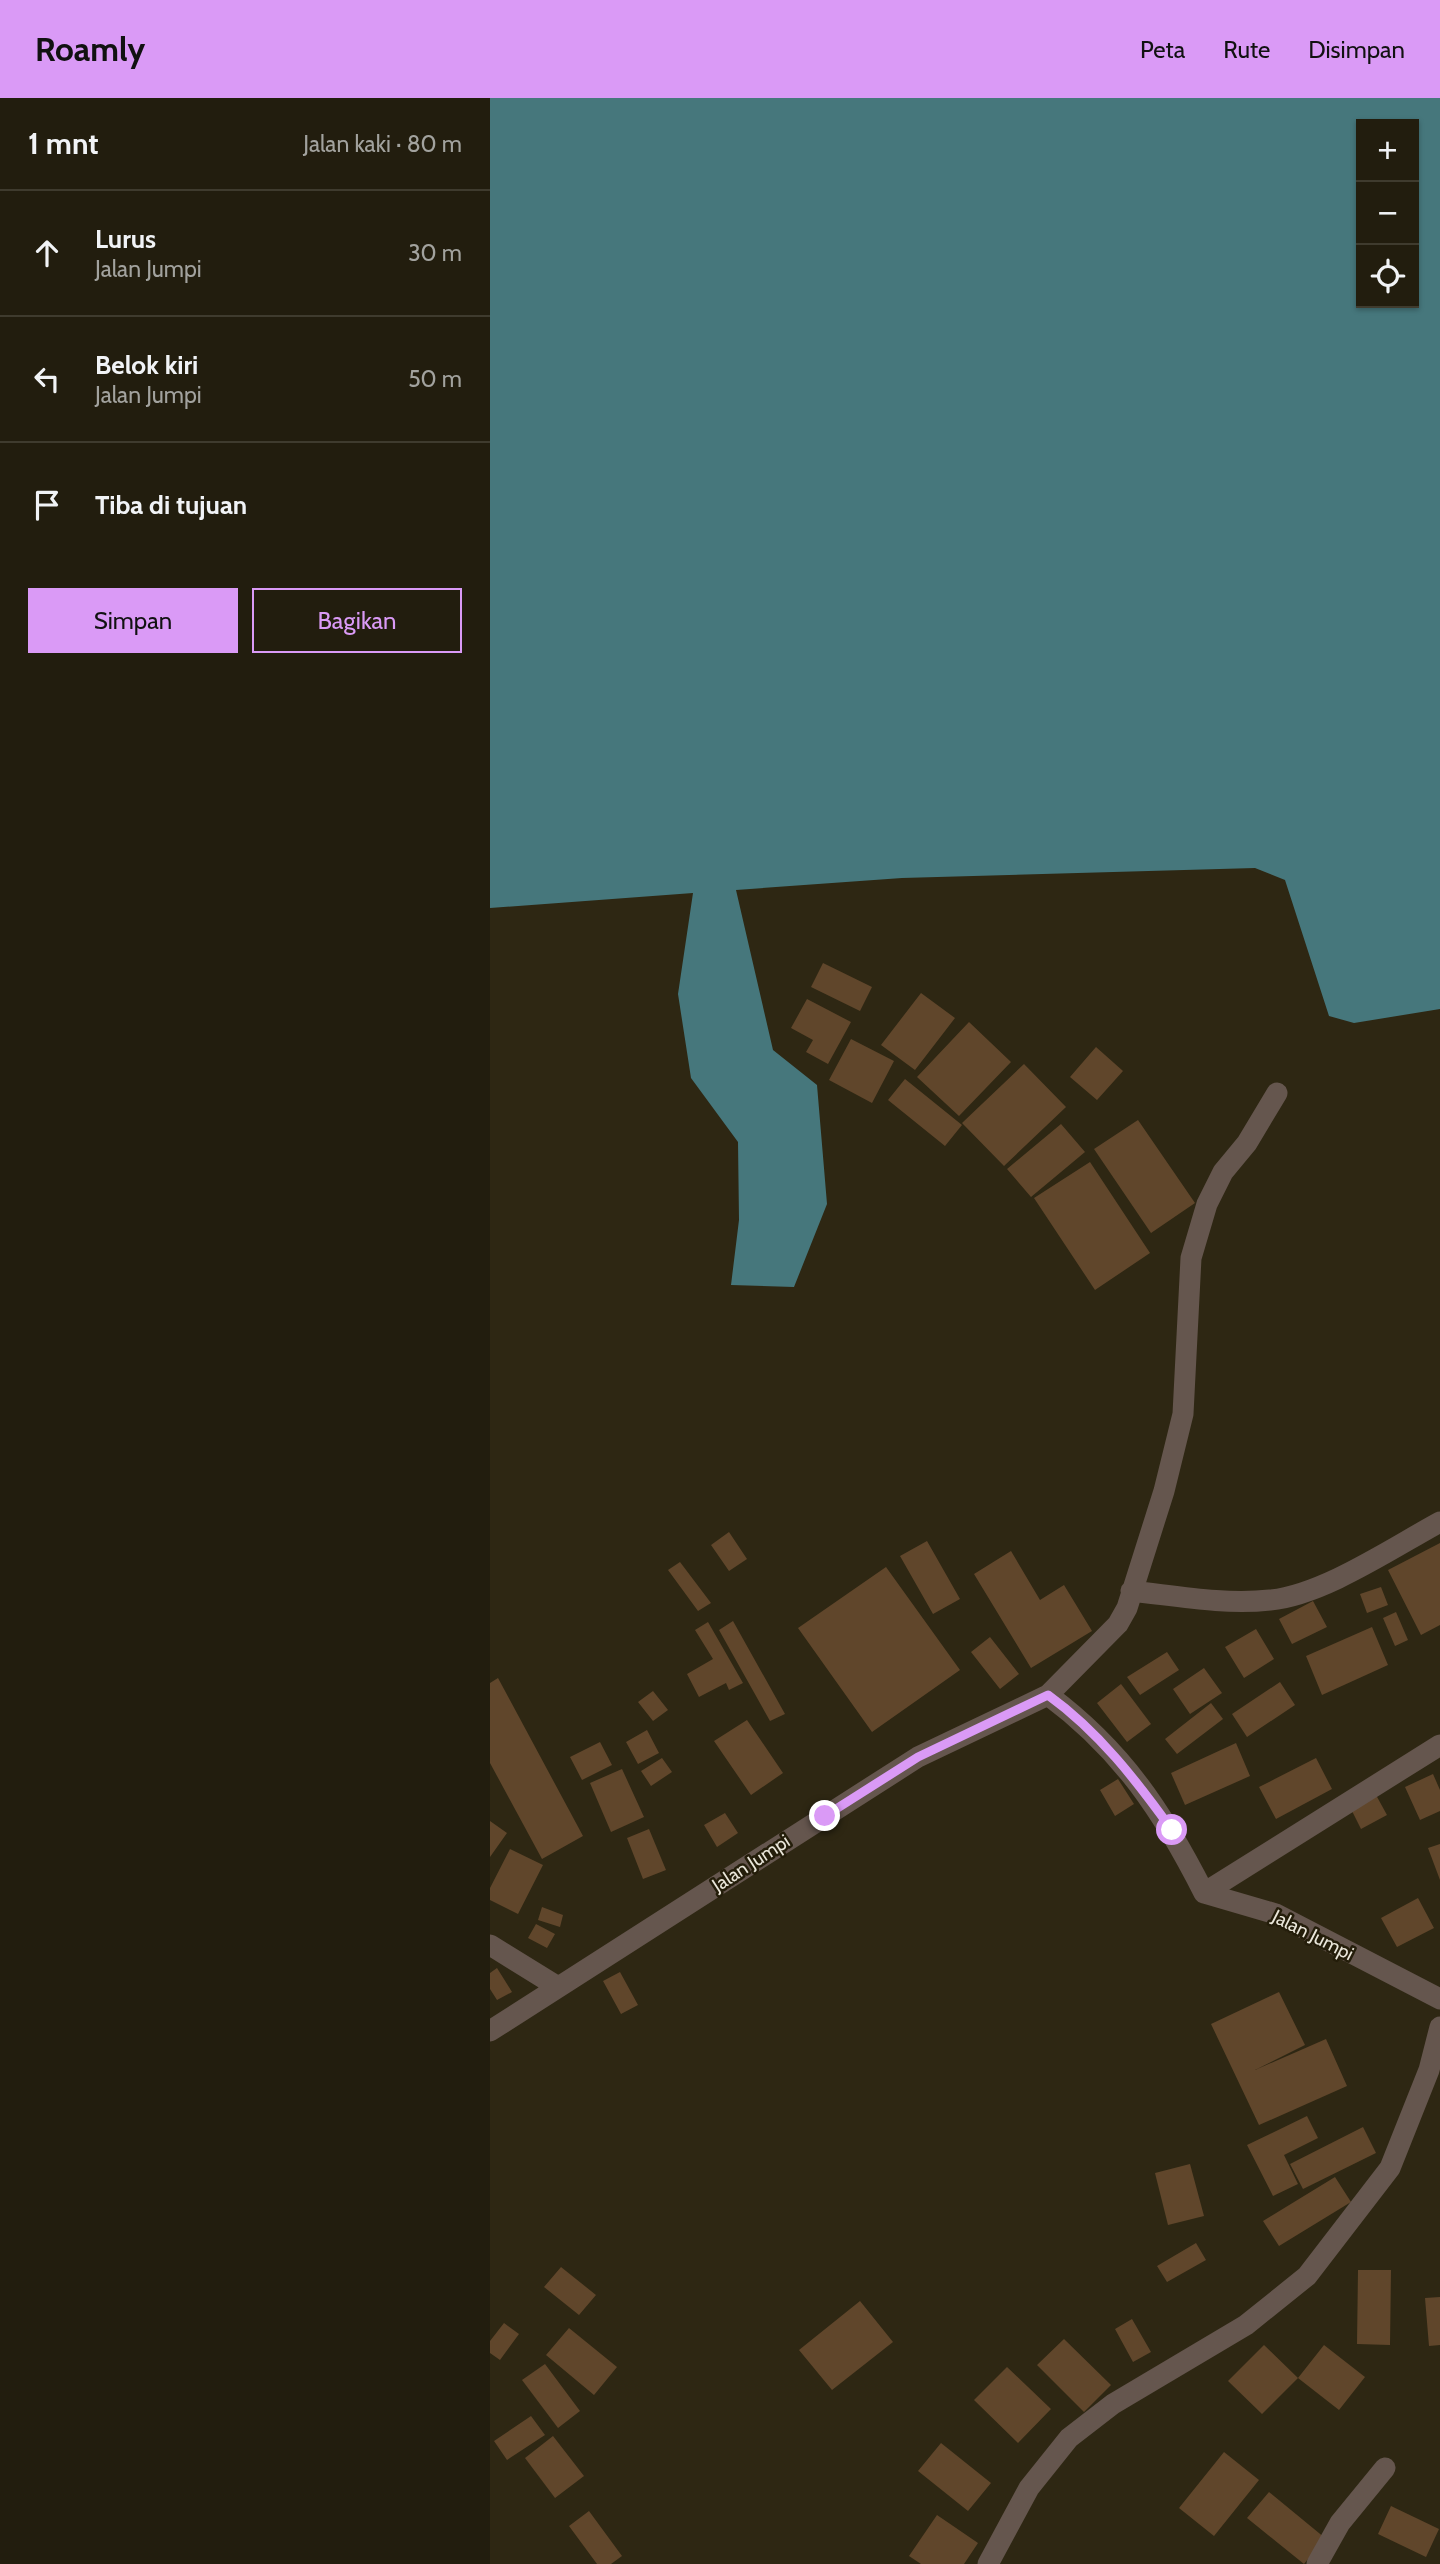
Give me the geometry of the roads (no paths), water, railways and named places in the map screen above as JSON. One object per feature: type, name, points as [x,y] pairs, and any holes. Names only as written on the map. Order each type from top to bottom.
[{"type":"street","points":[[1277,1093],[1247,1143],[1223,1172],[1203,1218],[1191,1258],[1183,1414],[1164,1491],[1127,1608],[1118,1623],[1048,1695],[1072,1712],[1128,1769],[1172,1830],[1204,1892],[1440,1745]]},
{"type":"street","points":[[1131,1591],[1232,1601],[1272,1600],[1312,1590],[1440,1522]]},
{"type":"street","name":"Jalan Jumpi","points":[[490,2031],[918,1757],[1048,1695]]},
{"type":"street","name":"Jalan Jumpi","points":[[1204,1892],[1276,1914],[1440,1999]]},
{"type":"street","points":[[490,1945],[558,1987]]},
{"type":"street","points":[[988,2564],[1029,2488],[1069,2438],[1113,2404],[1246,2325],[1307,2276],[1390,2168],[1429,2070],[1440,2027]]},
{"type":"street","points":[[1317,2564],[1340,2524],[1385,2468]]},
{"type":"water","points":[[490,98],[1440,98],[1440,1009],[1354,1023],[1329,1016],[1285,880],[1255,868],[902,878],[736,890],[773,1050],[817,1085],[827,1204],[794,1287],[731,1285],[739,1220],[738,1142],[691,1078],[678,994],[693,893],[490,908]]}]
